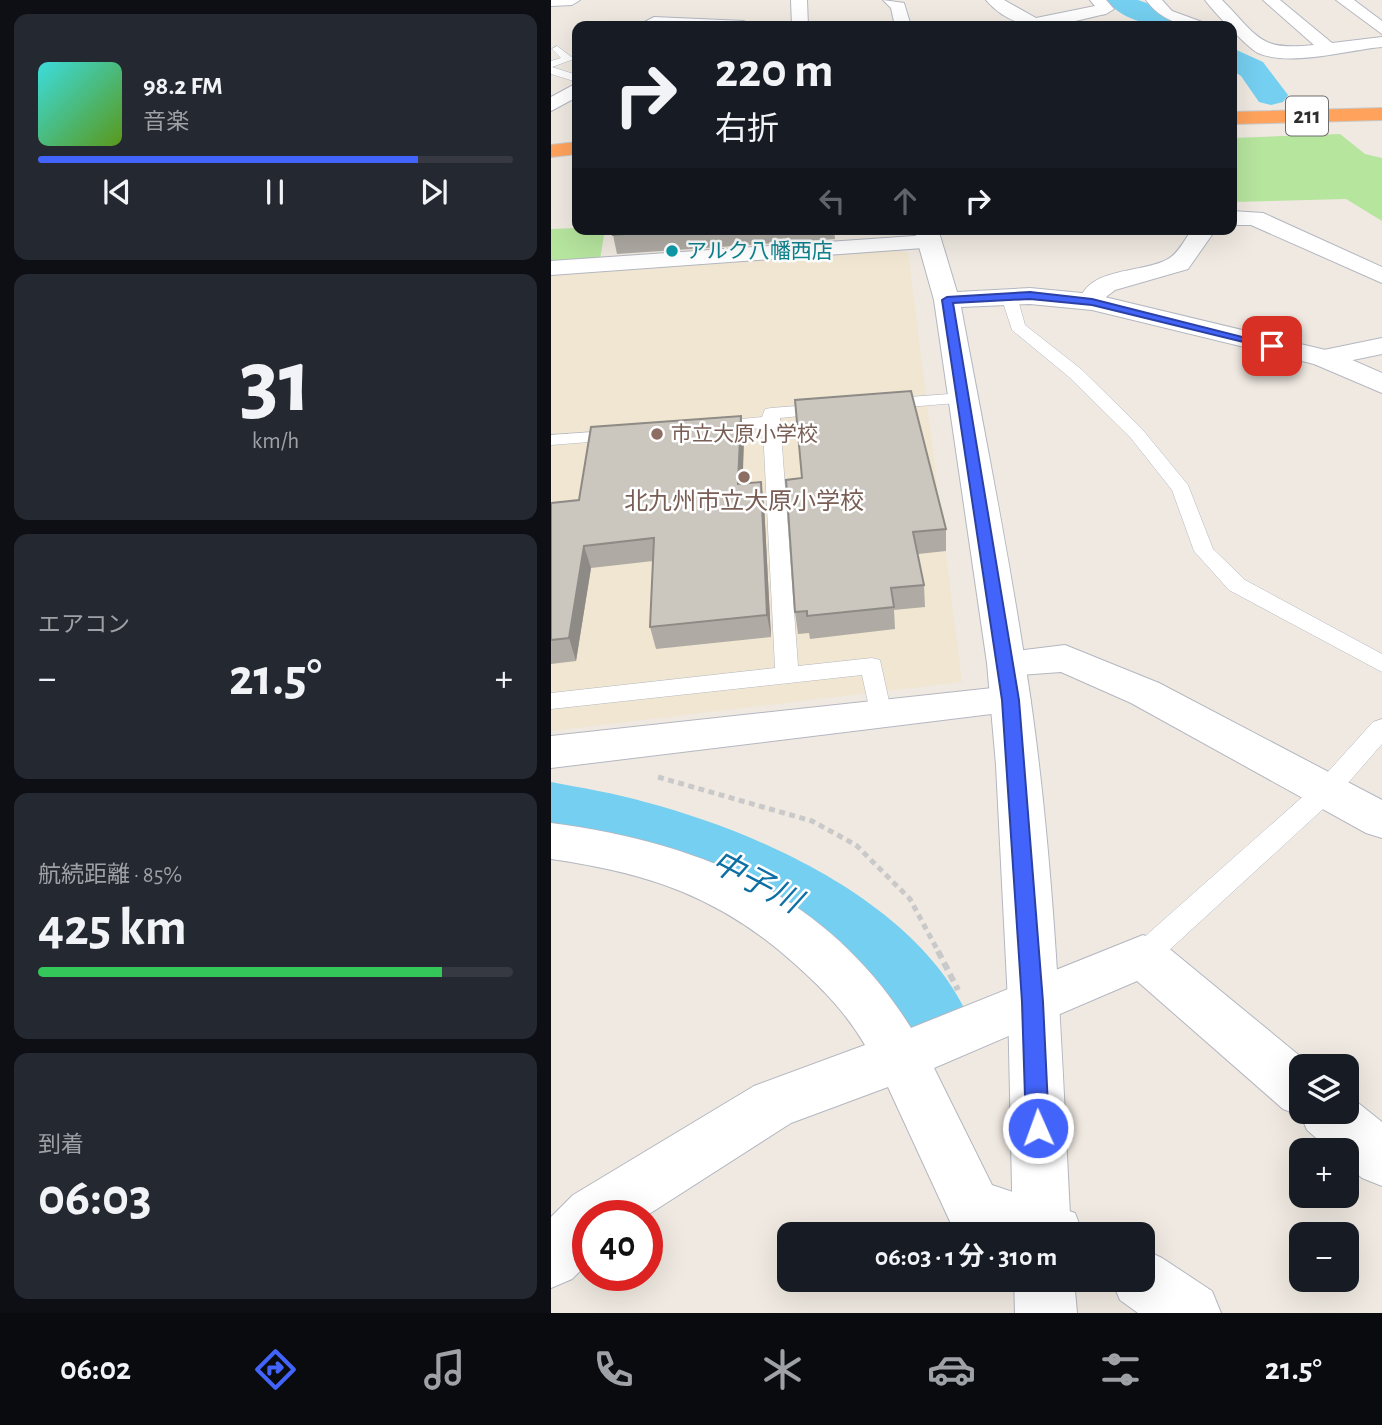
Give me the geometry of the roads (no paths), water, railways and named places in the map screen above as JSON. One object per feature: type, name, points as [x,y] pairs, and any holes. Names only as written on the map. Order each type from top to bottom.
[{"type":"highway","name":"211","points":[[1237,108],[1382,104]]},
{"type":"highway","name":"211","points":[[1237,118],[1382,114]]},
{"type":"highway","points":[[551,138],[572,136]]},
{"type":"highway","points":[[551,151],[572,149]]},
{"type":"street","points":[[551,1],[572,0]]},
{"type":"street","points":[[799,0],[800,21]]},
{"type":"street","points":[[891,0],[898,6],[902,21]]},
{"type":"street","points":[[994,0],[1025,21]]},
{"type":"street","points":[[1046,21],[1106,9],[1098,0]]},
{"type":"street","points":[[1154,0],[1166,14],[1189,21]]},
{"type":"street","points":[[1213,0],[1232,21]]},
{"type":"street","points":[[1271,0],[1327,47]]},
{"type":"street","points":[[1344,0],[1382,29]]},
{"type":"street","points":[[700,21],[716,8]]},
{"type":"street","points":[[1237,27],[1264,49],[1288,53],[1382,42]]},
{"type":"street","points":[[551,105],[572,92]]},
{"type":"street","points":[[1237,218],[1255,218],[1382,276]]},
{"type":"street","points":[[551,268],[928,235],[947,300],[1009,682],[1033,1002],[1044,1222]]},
{"type":"street","points":[[1092,302],[1095,293],[1106,285],[1179,264],[1200,235]]},
{"type":"street","points":[[947,300],[1009,296],[1092,302],[1324,358],[1382,384]]},
{"type":"street","points":[[1324,358],[1382,346]]},
{"type":"street","points":[[551,752],[880,715],[1009,682],[1065,658],[1145,693],[1382,821]]},
{"type":"street","points":[[551,841],[655,858],[732,890],[802,938],[860,993],[901,1057],[973,1208],[1001,1222]]},
{"type":"street","points":[[620,1200],[773,1104],[901,1057],[1143,956],[1289,1080]]},
{"type":"street","points":[[1341,1124],[1382,1158]]},
{"type":"street","points":[[551,1258],[572,1238]]},
{"type":"street","points":[[1155,1289],[1190,1313]]},
{"type":"street","points":[[1046,1292],[1046,1313]]},
{"type":"lane","points":[[551,64],[569,58],[557,50]]},
{"type":"lane","points":[[551,70],[572,77]]},
{"type":"lane","points":[[1009,296],[1018,327],[1075,373],[1136,433],[1159,461],[1181,489],[1204,551],[1237,585],[1382,664]]},
{"type":"lane","points":[[867,406],[963,398]]},
{"type":"lane","points":[[787,675],[771,414],[840,408]]},
{"type":"lane","points":[[689,429],[772,422]]},
{"type":"lane","points":[[551,440],[634,433]]},
{"type":"lane","points":[[551,701],[872,666],[880,715]]},
{"type":"lane","points":[[1143,956],[1326,790],[1382,728]]},
{"type":"waterway","points":[[1121,0],[1131,8],[1171,21]]},
{"type":"waterway","points":[[1237,60],[1252,69],[1271,95]]},
{"type":"waterway","name":"中子川","points":[[551,812],[645,833],[734,865],[834,925],[889,971],[923,1016]]},
{"type":"place","name":"アルク八幡西店","points":[[672,251]]},
{"type":"place","name":"市立大原小学校","points":[[657,434]]},
{"type":"place","name":"北九州市立大原小学校","points":[[744,477]]}]
